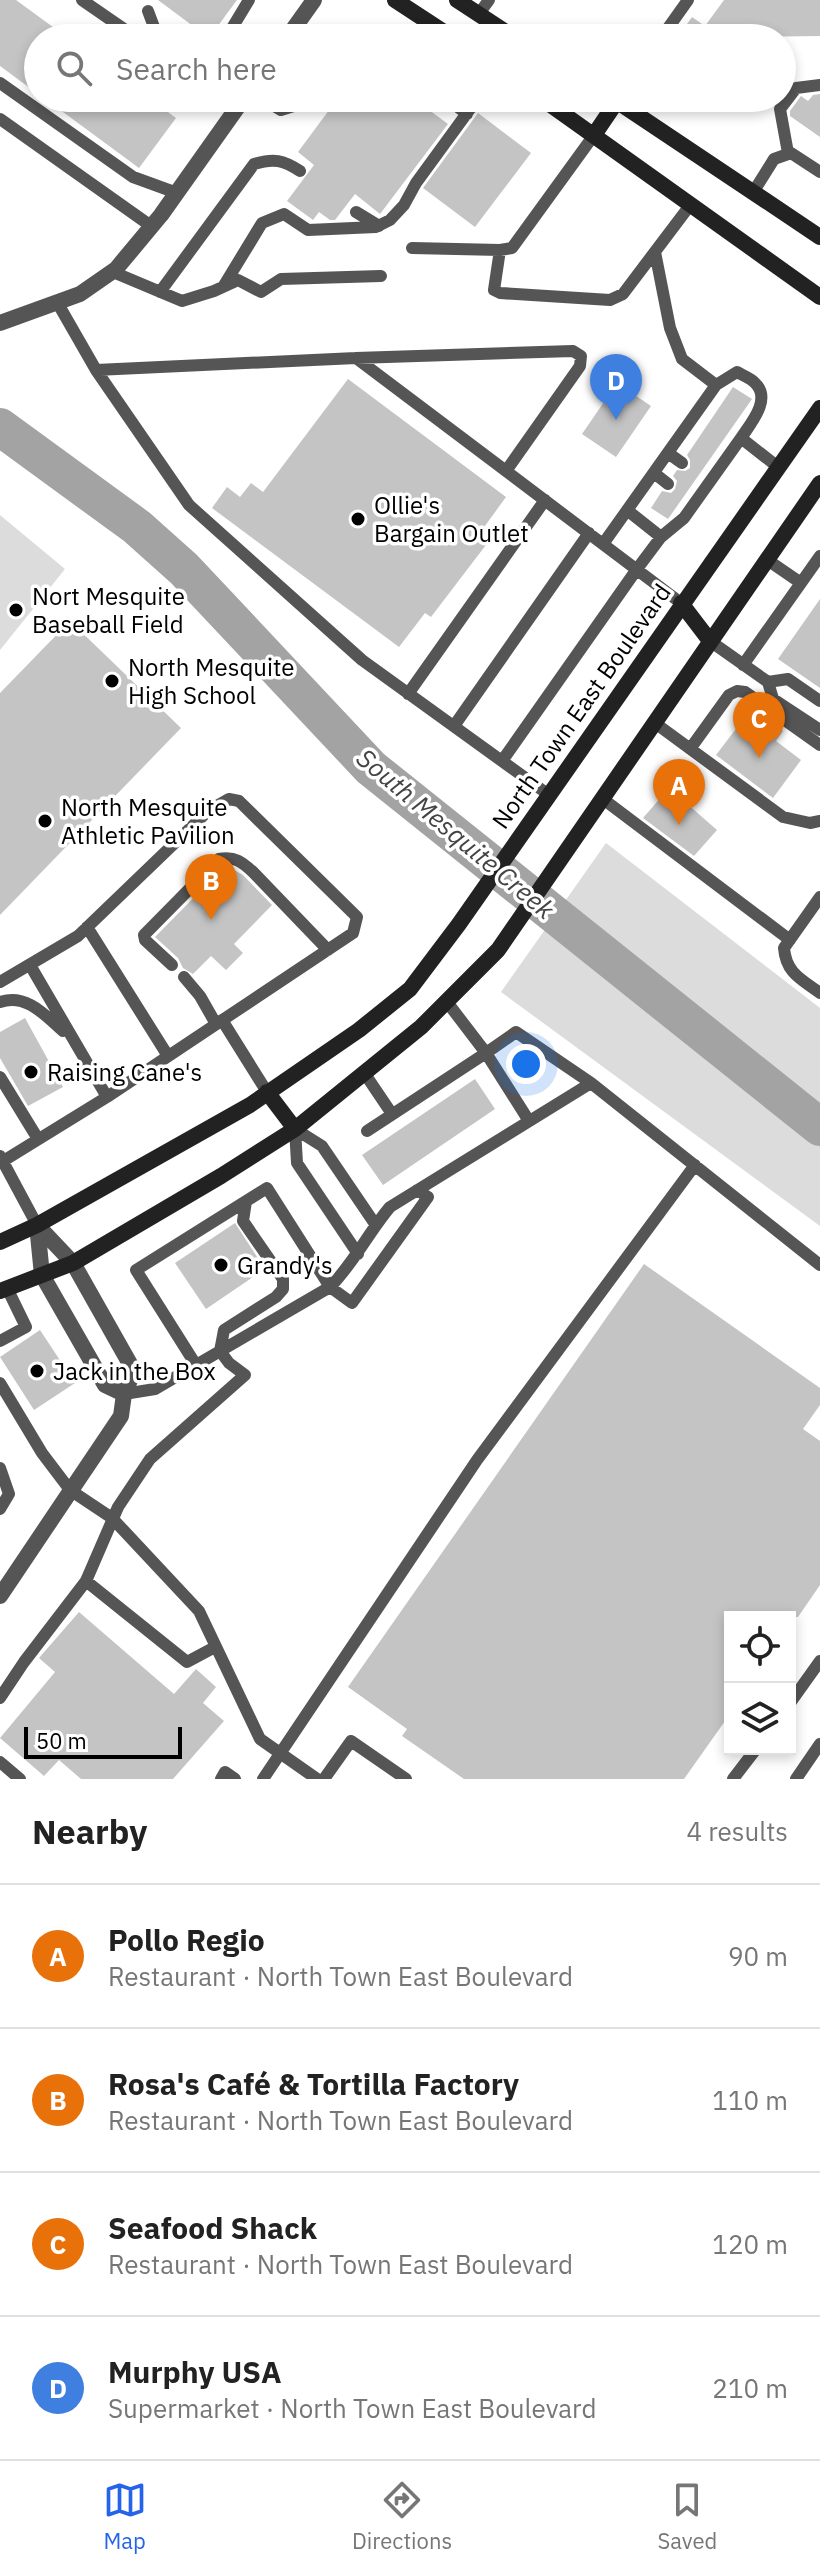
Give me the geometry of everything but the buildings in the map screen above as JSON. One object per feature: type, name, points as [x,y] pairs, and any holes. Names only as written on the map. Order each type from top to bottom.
[{"type":"main road","points":[[395,0],[432,24]]},
{"type":"main road","points":[[457,0],[492,24]]},
{"type":"main road","points":[[561,112],[820,297]]},
{"type":"main road","points":[[594,135],[608,112]]},
{"type":"main road","points":[[636,112],[820,237]]},
{"type":"main road","name":"North Town East Boulevard","points":[[0,1242],[37,1225],[200,1135],[359,1030],[410,989],[459,924],[820,408]]},
{"type":"main road","points":[[4,1290],[73,1263],[295,1129],[365,1074],[447,1002],[498,950],[820,483]]},
{"type":"main road","points":[[681,603],[710,641]]},
{"type":"main road","points":[[267,1092],[295,1129]]},
{"type":"street","points":[[297,24],[314,0]]},
{"type":"street","points":[[0,323],[80,294],[113,272],[177,193],[228,112]]},
{"type":"street","points":[[0,1596],[121,1416],[124,1394],[134,1371],[73,1263],[37,1225]]},
{"type":"street","points":[[37,1225],[42,1275],[105,1385],[124,1394]]},
{"type":"lane","points":[[82,0],[117,24]]},
{"type":"lane","points":[[234,24],[249,0]]},
{"type":"lane","points":[[478,15],[489,0]]},
{"type":"lane","points":[[671,24],[688,0]]},
{"type":"lane","points":[[148,11],[153,24]]},
{"type":"lane","points":[[0,83],[24,100]]},
{"type":"lane","points":[[796,88],[820,85]]},
{"type":"lane","points":[[41,112],[133,177],[177,193]]},
{"type":"lane","points":[[223,287],[262,223],[284,214],[308,230],[379,226],[390,220],[404,205],[416,183],[467,114],[464,112]]},
{"type":"lane","points":[[781,112],[788,153],[820,172]]},
{"type":"lane","points":[[0,119],[151,226]]},
{"type":"lane","points":[[412,248],[512,248],[594,135]]},
{"type":"lane","points":[[754,191],[774,159],[788,153]]},
{"type":"lane","points":[[160,292],[254,164],[271,159],[286,162],[300,171]]},
{"type":"lane","points":[[500,250],[494,290],[500,293],[610,300],[623,294],[691,204]]},
{"type":"lane","points":[[356,212],[379,226]]},
{"type":"lane","points":[[655,252],[670,328],[682,359],[723,402]]},
{"type":"lane","points":[[113,272],[182,301],[238,280],[261,292],[281,279],[381,276]]},
{"type":"lane","points":[[57,302],[96,370],[189,505],[362,660],[549,795]]},
{"type":"lane","points":[[96,370],[573,351],[581,356],[580,366],[506,471]]},
{"type":"lane","points":[[356,358],[681,603]]},
{"type":"lane","points":[[502,761],[637,569],[661,537],[684,518],[689,500],[746,419],[758,412],[762,396],[756,383],[737,372],[713,389],[603,544]]},
{"type":"lane","points":[[697,413],[709,423]]},
{"type":"lane","points":[[682,434],[695,443]]},
{"type":"lane","points":[[734,439],[778,467]]},
{"type":"lane","points":[[668,453],[682,463]]},
{"type":"lane","points":[[654,473],[668,484]]},
{"type":"lane","points":[[408,694],[545,500]]},
{"type":"lane","points":[[627,510],[661,537]]},
{"type":"lane","points":[[454,726],[589,533]]},
{"type":"lane","points":[[743,665],[820,556]]},
{"type":"lane","points":[[766,559],[801,583]]},
{"type":"lane","points":[[710,641],[768,682],[773,699],[820,730]]},
{"type":"lane","points":[[768,682],[788,679],[820,701]]},
{"type":"lane","points":[[690,749],[729,695],[737,691],[745,692],[820,745]]},
{"type":"lane","points":[[655,723],[783,817],[810,823],[820,821]]},
{"type":"lane","points":[[0,982],[78,936],[208,811],[229,799],[239,801],[357,917],[353,933],[107,1097],[1,1160],[37,1225]]},
{"type":"lane","points":[[603,799],[790,940]]},
{"type":"lane","points":[[172,965],[145,940],[144,935],[219,859],[229,857],[241,861],[253,872],[328,950]]},
{"type":"lane","points":[[820,897],[784,948],[785,963],[820,993]]},
{"type":"lane","points":[[87,927],[168,1056]]},
{"type":"lane","points":[[30,965],[107,1097]]},
{"type":"lane","points":[[184,977],[267,1092]]},
{"type":"lane","points":[[0,1002],[11,998],[24,1000],[74,1042]]},
{"type":"lane","points":[[447,1002],[486,1053],[529,1121]]},
{"type":"lane","points":[[367,1131],[516,1032],[591,1083],[820,1265]]},
{"type":"lane","points":[[365,1074],[392,1114]]},
{"type":"lane","points":[[0,1077],[38,1139]]},
{"type":"lane","points":[[124,1394],[155,1389],[330,1287],[358,1254],[367,1235],[390,1207],[591,1083]]},
{"type":"lane","points":[[295,1129],[322,1146],[375,1224]]},
{"type":"lane","points":[[295,1129],[297,1163],[358,1254]]},
{"type":"lane","points":[[263,1779],[477,1460],[695,1165]]},
{"type":"lane","points":[[196,1365],[136,1270],[267,1188],[330,1287],[352,1303],[428,1197],[417,1190]]},
{"type":"lane","points":[[0,1698],[86,1581],[112,1518],[150,1459],[245,1375],[229,1363],[220,1351],[224,1330],[276,1297],[283,1289],[283,1279],[243,1221],[246,1201]]},
{"type":"lane","points":[[0,1341],[26,1327],[4,1290]]},
{"type":"lane","points":[[0,1383],[42,1453],[70,1490],[112,1518],[199,1611],[260,1739],[317,1779]]},
{"type":"lane","points":[[0,1468],[9,1494],[0,1509]]},
{"type":"lane","points":[[86,1581],[187,1662],[215,1647]]},
{"type":"lane","points":[[796,1695],[820,1661]]},
{"type":"lane","points":[[324,1779],[351,1741],[406,1779]]},
{"type":"lane","points":[[796,1779],[820,1744]]},
{"type":"lane","points":[[733,1779],[751,1755]]},
{"type":"lane","points":[[0,1762],[20,1779]]},
{"type":"lane","points":[[221,1779],[225,1772],[235,1779]]},
{"type":"shaded area","name":"Nort Mesquite Baseball Field","points":[[0,515],[65,569],[0,650]]},
{"type":"shaded area","points":[[606,843],[820,1008],[820,1226],[501,992]]},
{"type":"waterway","name":"South Mesquite Creek","points":[[0,427],[137,527],[184,569],[371,768],[820,1127]]},
{"type":"place","name":"Murphy USA","points":[[616,420]]},
{"type":"place","name":"Ollie's Bargain Outlet","points":[[358,519]]},
{"type":"place","name":"Nort Mesquite Baseball Field","points":[[16,610]]},
{"type":"place","name":"North Mesquite High School","points":[[112,681]]},
{"type":"place","name":"Seafood Shack","points":[[759,758]]},
{"type":"place","name":"North Mesquite Athletic Pavilion","points":[[45,821]]},
{"type":"place","name":"Pollo Regio","points":[[679,825]]},
{"type":"place","name":"Rosa's Café & Tortilla Factory","points":[[211,920]]},
{"type":"place","name":"Raising Cane's","points":[[31,1072]]},
{"type":"place","name":"Grandy's","points":[[221,1265]]},
{"type":"place","name":"Jack in the Box","points":[[37,1371]]}]
